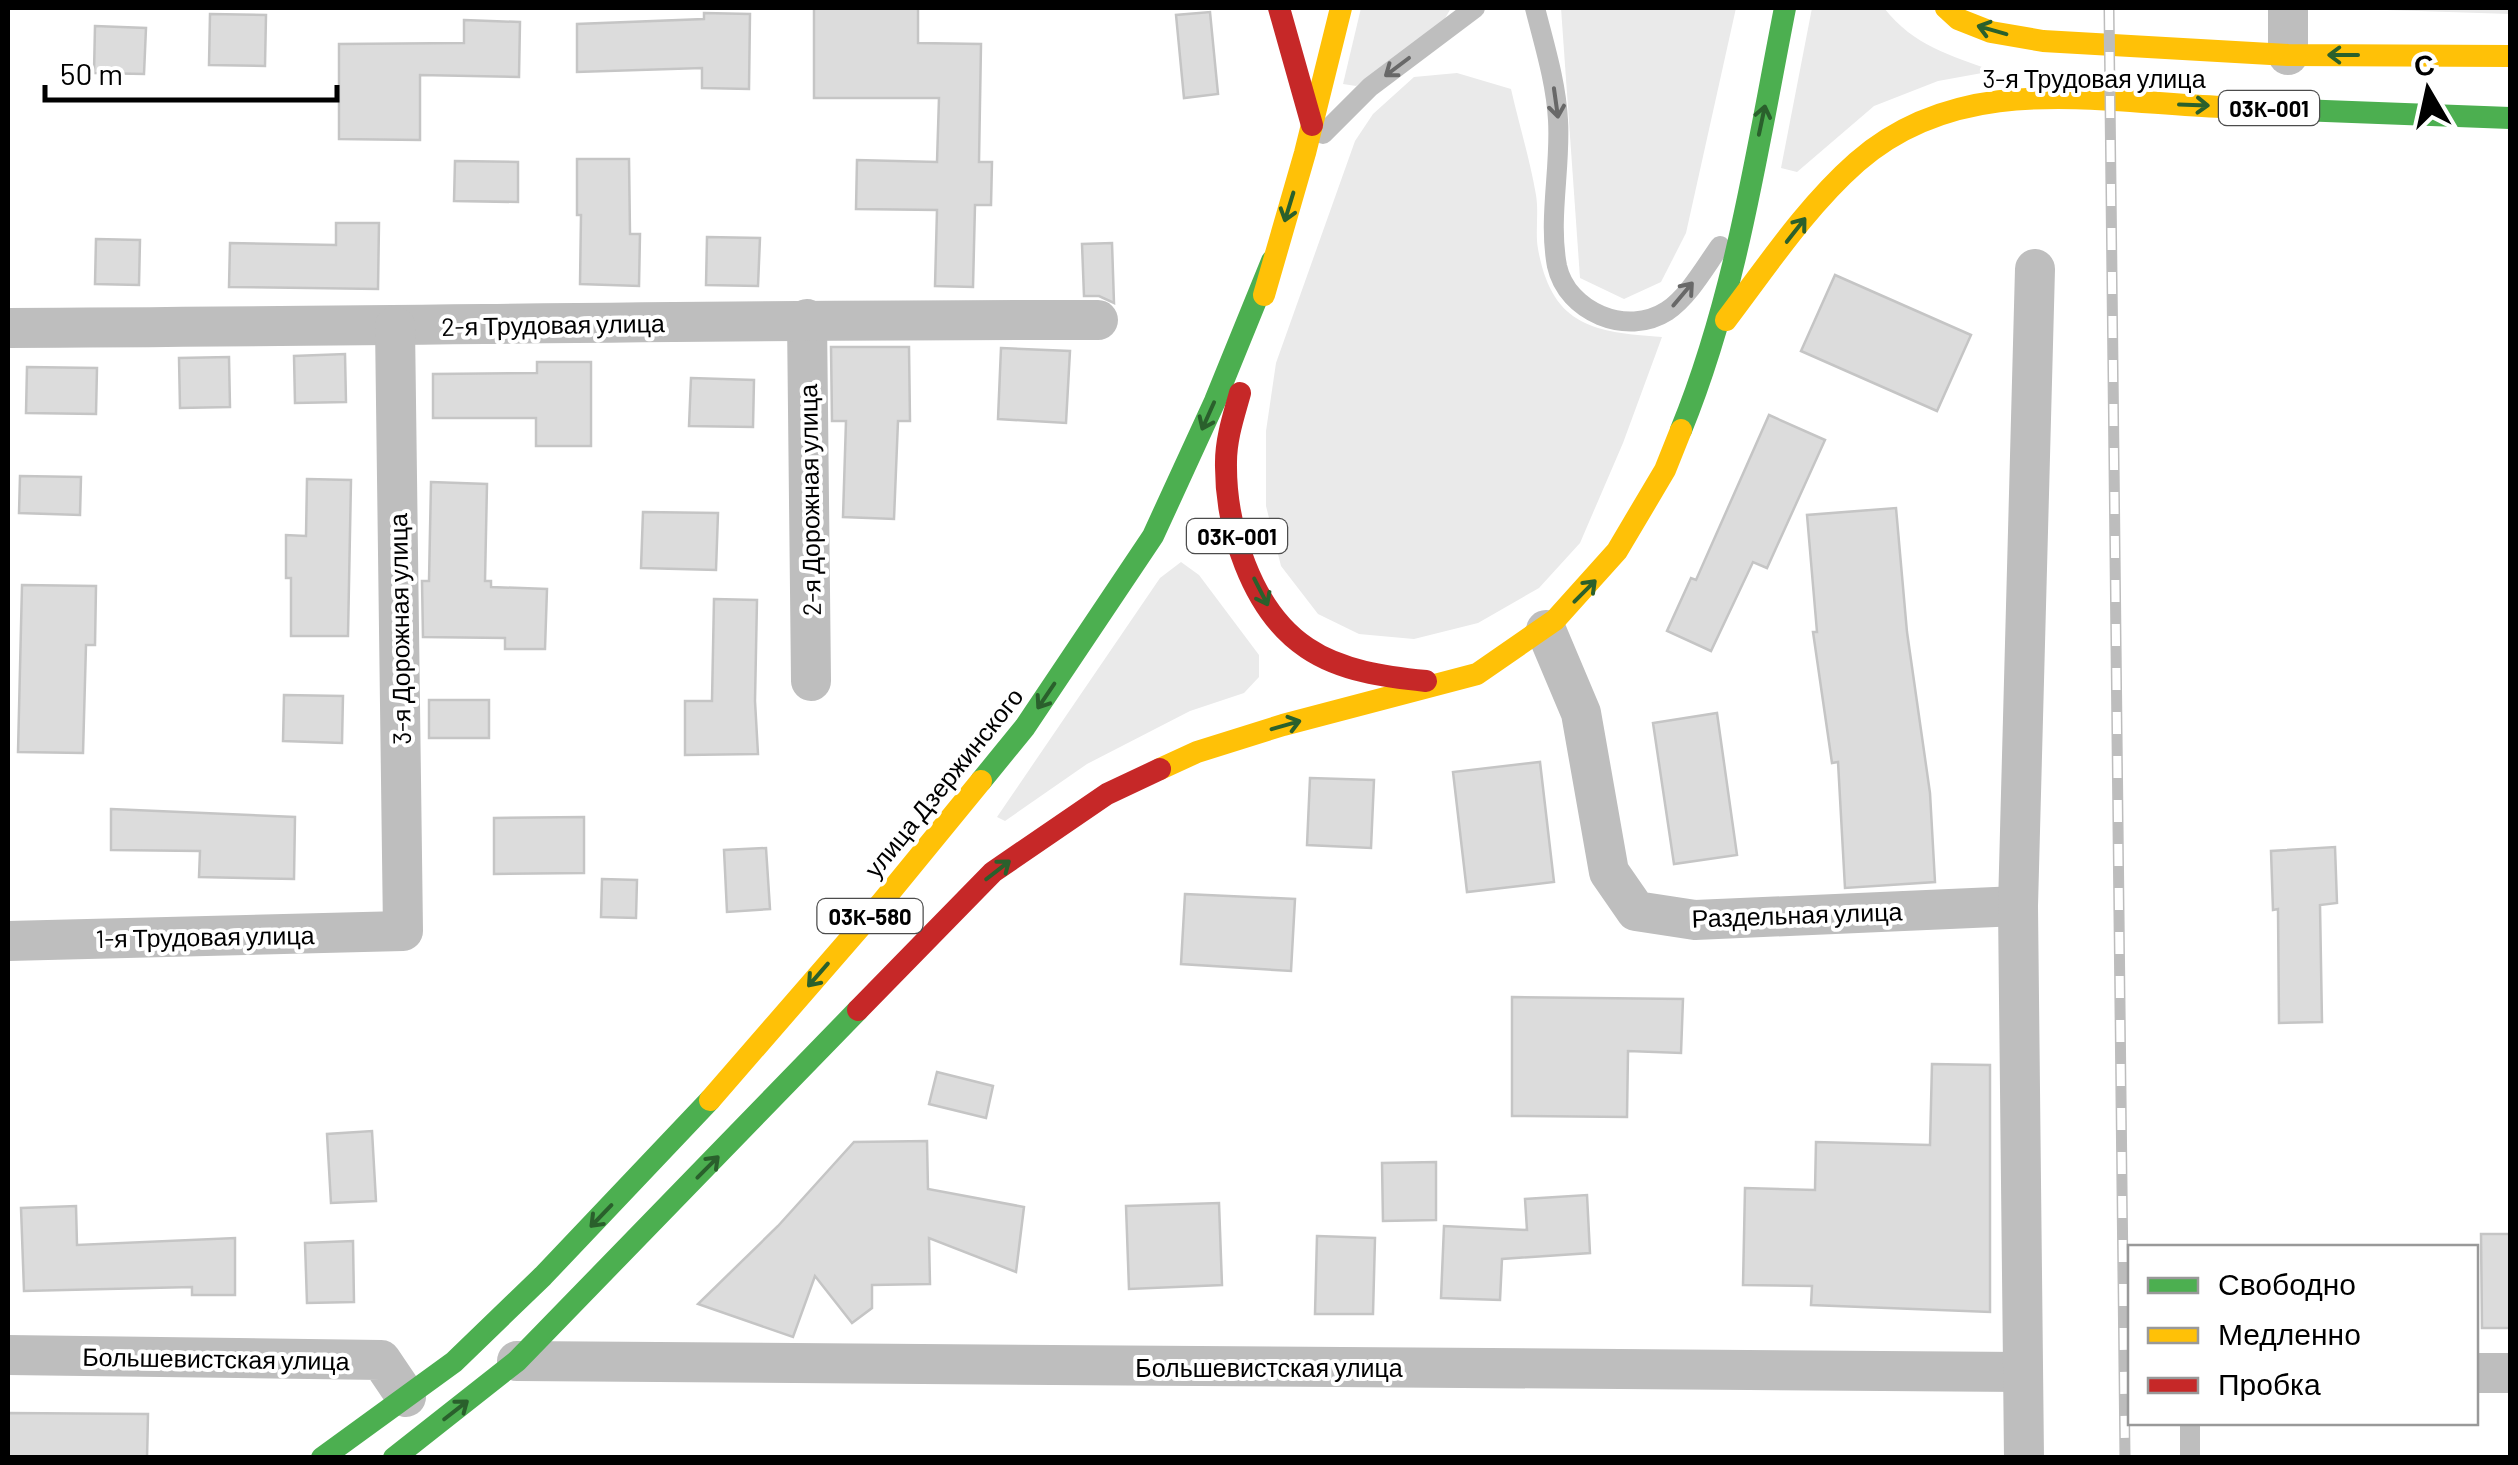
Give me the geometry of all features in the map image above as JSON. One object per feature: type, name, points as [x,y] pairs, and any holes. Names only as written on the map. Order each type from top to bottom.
[{"type":"main road","name":"03К-001","points":[[1279,8],[1312,125]]},
{"type":"main road","name":"03К-001","points":[[1341,8],[1306,152],[1272,261],[1229,436],[1226,463],[1246,563],[1273,615],[1303,646],[1333,662],[1448,683],[1505,660],[1546,630],[1598,578],[1639,522],[1677,444],[1715,335],[1786,8]]},
{"type":"main road","name":"3-я Трудовая улица","points":[[1946,8],[1958,19],[1991,32],[2043,41],[2288,55]]},
{"type":"main road","name":"03К-001","points":[[2288,55],[2510,56]]},
{"type":"main road","name":"3-я Трудовая улица","points":[[1715,335],[1810,212],[1844,176],[1881,142],[1941,110],[2027,100],[2510,118]]},
{"type":"main road","name":"улица Дзержинского","points":[[322,1458],[454,1362],[686,1128],[882,902],[1026,727],[1153,536],[1272,261]]},
{"type":"main road","name":"03К-580","points":[[394,1458],[517,1360],[993,872],[1107,794],[1197,752],[1283,725],[1448,683]]},
{"type":"street","points":[[2288,8],[2288,55]]},
{"type":"street","points":[[2024,1458],[2018,906],[2035,269]]},
{"type":"street","name":"2-я Трудовая улица","points":[[8,328],[807,319],[1098,320]]},
{"type":"street","name":"2-я Дорожная улица","points":[[807,319],[811,681]]},
{"type":"street","name":"3-я Дорожная улица","points":[[395,326],[402,931]]},
{"type":"street","name":"Раздельная улица","points":[[1546,630],[1580,712],[1609,872],[1636,911],[1695,920],[2018,906]]},
{"type":"street","name":"1-я Трудовая улица","points":[[8,940],[402,931]]},
{"type":"street","name":"Большевистская улица","points":[[8,1355],[381,1360],[406,1396]]},
{"type":"street","name":"Большевистская улица","points":[[517,1360],[2022,1372]]},
{"type":"street","points":[[2478,1372],[2510,1373]]},
{"type":"lane","points":[[1306,152],[1370,87],[1475,8]]},
{"type":"lane","points":[[1535,8],[1557,106],[1557,264],[1561,278],[1579,302],[1604,318],[1620,321],[1650,319],[1665,312],[1678,302],[1743,215]]},
{"type":"lane","points":[[2190,1425],[2190,1458]]},
{"type":"shaded area","points":[[1361,8],[1451,8],[1444,20],[1356,86],[1343,84]]},
{"type":"shaded area","points":[[1561,8],[1736,8],[1686,233],[1661,282],[1624,299],[1580,278]]},
{"type":"shaded area","points":[[1812,8],[1884,8],[1920,40],[1993,71],[1938,81],[1874,106],[1797,172],[1781,168]]},
{"type":"shaded area","points":[[2325,8],[2510,8],[2510,14]]},
{"type":"shaded area","points":[[1457,73],[1511,89],[1536,195],[1538,249],[1554,295],[1579,320],[1596,327],[1662,337],[1580,543],[1539,588],[1478,623],[1414,639],[1359,634],[1318,614],[1281,566],[1266,506],[1266,431],[1276,363],[1355,141],[1373,114],[1414,77]]},
{"type":"shaded area","points":[[1181,562],[1199,575],[1259,655],[1259,677],[1244,693],[1190,711],[1087,764],[1005,821],[997,817],[1160,578]]},
{"type":"building","points":[[814,8],[918,8],[918,43],[981,44],[979,162],[992,162],[991,205],[975,205],[973,287],[935,286],[937,210],[856,209],[857,160],[937,162],[939,98],[814,98]]},
{"type":"building","points":[[1210,12],[1218,94],[1184,98],[1176,15]]},
{"type":"building","points":[[704,13],[750,14],[749,89],[702,88],[702,68],[577,72],[577,24],[704,19]]},
{"type":"building","points":[[210,14],[266,15],[265,66],[209,65]]},
{"type":"building","points":[[464,20],[520,22],[519,77],[420,75],[420,140],[339,139],[339,44],[464,43]]},
{"type":"building","points":[[95,26],[146,28],[144,74],[94,73]]},
{"type":"building","points":[[577,159],[629,159],[630,234],[640,234],[639,286],[580,284]]},
{"type":"building","points":[[455,161],[518,162],[518,202],[454,201]]},
{"type":"building","points":[[336,223],[379,223],[378,289],[229,287],[230,243],[336,245]]},
{"type":"building","points":[[707,237],[760,238],[758,286],[706,285]]},
{"type":"building","points":[[96,239],[140,240],[139,285],[95,284]]},
{"type":"building","points":[[1112,243],[1114,303],[1099,296],[1084,296],[1082,244]]},
{"type":"building","points":[[1835,275],[1971,335],[1937,411],[1801,351]]},
{"type":"building","points":[[831,347],[909,347],[910,421],[898,421],[894,519],[843,517],[846,421],[832,421]]},
{"type":"building","points":[[1001,348],[1070,351],[1066,423],[998,419]]},
{"type":"building","points":[[345,354],[346,402],[295,403],[294,356]]},
{"type":"building","points":[[229,357],[230,407],[180,408],[179,358]]},
{"type":"building","points":[[537,362],[591,362],[591,446],[536,446],[536,418],[433,418],[433,374],[537,373]]},
{"type":"building","points":[[27,367],[97,368],[96,414],[26,413]]},
{"type":"building","points":[[691,378],[754,380],[753,427],[689,426]]},
{"type":"building","points":[[1769,415],[1825,440],[1767,568],[1753,562],[1711,651],[1667,631],[1691,578],[1696,580]]},
{"type":"building","points":[[20,476],[81,477],[80,515],[19,513]]},
{"type":"building","points":[[307,479],[351,480],[348,636],[291,636],[286,535],[306,536]]},
{"type":"building","points":[[431,482],[487,484],[485,581],[491,581],[491,587],[547,589],[545,649],[505,649],[505,638],[423,637],[422,581],[429,581]]},
{"type":"building","points":[[1896,508],[1907,632],[1930,793],[1935,882],[1845,888],[1838,762],[1832,763],[1813,632],[1817,632],[1807,515]]},
{"type":"building","points":[[643,512],[718,513],[716,570],[641,568]]},
{"type":"building","points":[[22,585],[96,586],[95,645],[86,645],[83,753],[18,752]]},
{"type":"building","points":[[714,599],[757,600],[758,754],[685,755],[685,701],[712,701]]},
{"type":"building","points":[[284,695],[343,696],[342,743],[283,741]]},
{"type":"building","points":[[429,700],[489,700],[489,738],[429,738]]},
{"type":"building","points":[[1717,713],[1737,855],[1674,864],[1653,723]]},
{"type":"building","points":[[1540,762],[1554,882],[1467,892],[1453,772]]},
{"type":"building","points":[[1310,778],[1374,780],[1371,848],[1307,845]]},
{"type":"building","points":[[111,809],[295,817],[294,879],[199,877],[200,851],[111,850]]},
{"type":"building","points":[[584,817],[584,873],[494,874],[494,818]]},
{"type":"building","points":[[2335,847],[2337,903],[2320,905],[2322,1022],[2279,1023],[2278,909],[2273,910],[2271,851]]},
{"type":"building","points":[[766,848],[770,909],[727,912],[724,850]]},
{"type":"building","points":[[602,879],[637,880],[636,918],[601,917]]},
{"type":"building","points":[[1185,894],[1295,899],[1291,971],[1181,964]]},
{"type":"building","points":[[1512,997],[1683,999],[1681,1053],[1628,1051],[1627,1117],[1512,1116]]},
{"type":"building","points":[[1932,1064],[1990,1065],[1990,1312],[1811,1305],[1812,1286],[1743,1285],[1745,1188],[1815,1190],[1816,1142],[1930,1145]]},
{"type":"building","points":[[937,1072],[993,1086],[986,1118],[929,1104]]},
{"type":"building","points":[[372,1131],[376,1201],[331,1203],[327,1134]]},
{"type":"building","points":[[927,1141],[928,1189],[1024,1207],[1016,1272],[929,1238],[930,1284],[872,1285],[872,1308],[852,1323],[815,1276],[793,1337],[698,1304],[778,1226],[854,1142]]},
{"type":"building","points":[[1436,1162],[1436,1220],[1383,1221],[1382,1163]]},
{"type":"building","points":[[1587,1195],[1590,1253],[1502,1259],[1500,1300],[1441,1298],[1444,1226],[1527,1230],[1525,1199]]},
{"type":"building","points":[[1219,1203],[1222,1285],[1129,1289],[1126,1206]]},
{"type":"building","points":[[76,1206],[77,1245],[235,1238],[235,1295],[192,1295],[192,1287],[24,1291],[21,1208]]},
{"type":"building","points":[[2481,1234],[2510,1234],[2510,1328],[2482,1328]]},
{"type":"building","points":[[1317,1236],[1375,1238],[1373,1314],[1315,1314]]},
{"type":"building","points":[[353,1241],[354,1302],[307,1303],[305,1243]]},
{"type":"building","points":[[8,1413],[148,1414],[147,1458],[8,1458]]},
{"type":"railway","points":[[2109,8],[2125,1458]]},
{"type":"traffic: fast","points":[[1681,430],[1731,275],[1785,8]]},
{"type":"traffic: fast","points":[[2222,107],[2510,118]]},
{"type":"traffic: fast","points":[[981,781],[1025,727],[1153,536],[1215,401],[1272,261]]},
{"type":"traffic: fast","points":[[394,1458],[517,1361],[858,1010]]},
{"type":"traffic: fast","points":[[322,1458],[454,1362],[543,1276],[710,1100]]},
{"type":"traffic: slow","points":[[1264,295],[1341,8]]},
{"type":"traffic: slow","points":[[1946,8],[1958,19],[1991,32],[2043,41],[2288,55],[2510,56]]},
{"type":"traffic: slow","points":[[1726,320],[1838,179],[1897,133],[1940,114],[1985,103],[2031,98],[2222,107]]},
{"type":"traffic: slow","points":[[1160,769],[1197,752],[1283,725],[1477,674],[1555,620],[1617,551],[1665,470],[1681,430]]},
{"type":"traffic: slow","points":[[710,1100],[981,781]]},
{"type":"traffic: jam","points":[[1279,8],[1312,125]]},
{"type":"traffic: jam","points":[[1240,393],[1226,453],[1227,487],[1236,539],[1256,590],[1287,632],[1320,656],[1380,675],[1426,681]]},
{"type":"traffic: jam","points":[[858,1010],[993,872],[1107,794],[1160,769]]}]
